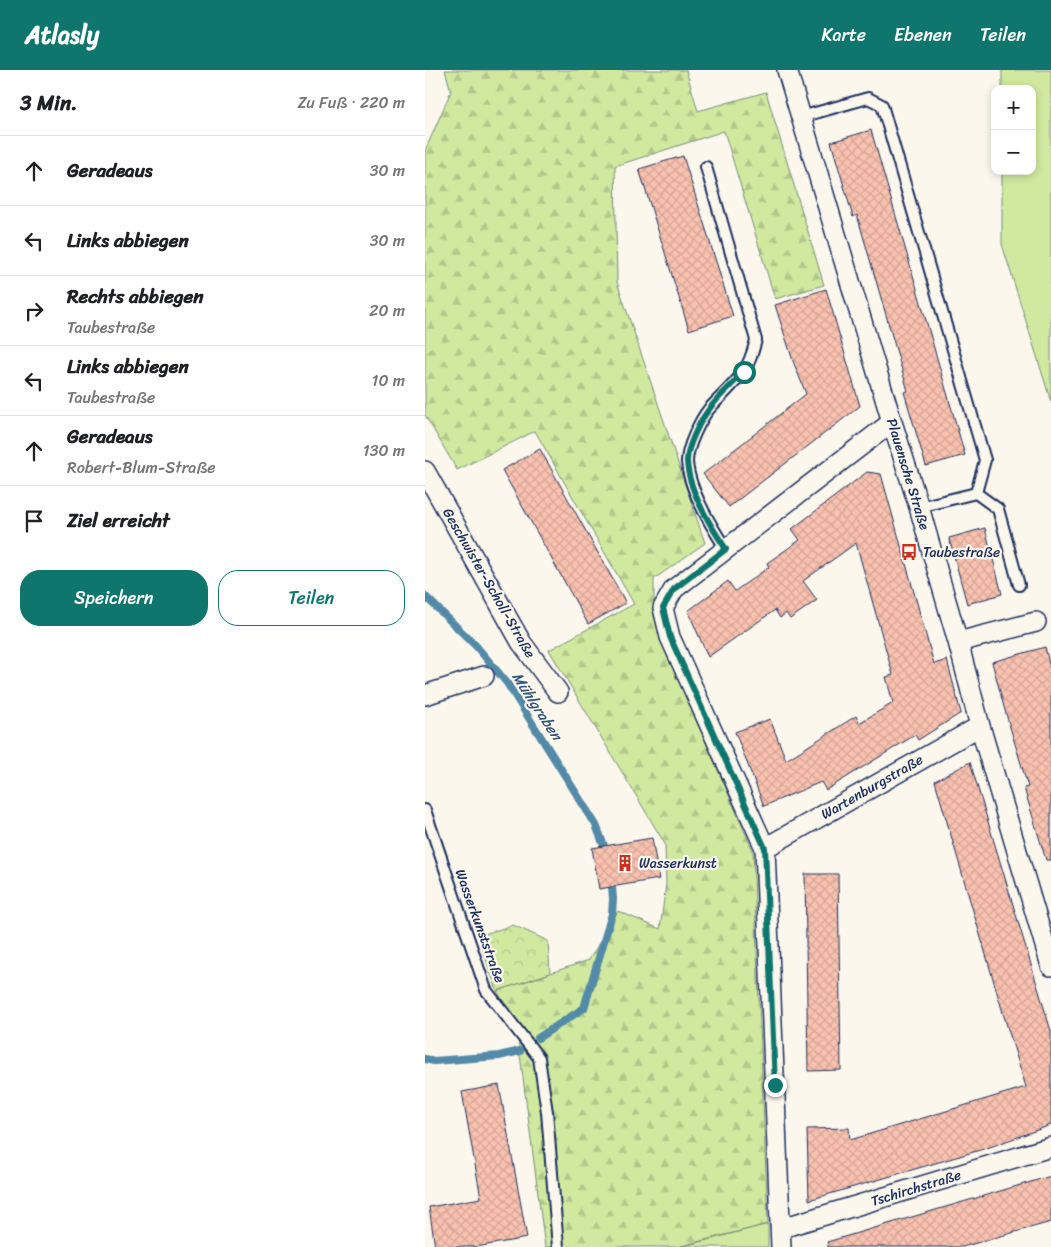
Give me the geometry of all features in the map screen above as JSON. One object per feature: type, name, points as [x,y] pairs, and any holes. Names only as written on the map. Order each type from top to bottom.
[{"type":"street","name":"Plauensche Straße","points":[[787,70],[959,642],[980,726],[1051,966]]},
{"type":"street","points":[[781,1247],[765,848],[670,637],[663,608],[674,589],[892,422]]},
{"type":"street","name":"Geschwister-Scholl-Straße","points":[[425,471],[521,642],[558,692]]},
{"type":"street","points":[[959,642],[1036,622]]},
{"type":"street","points":[[425,695],[484,676]]},
{"type":"street","name":"Wartenburgstraße","points":[[765,848],[980,726]]},
{"type":"street","name":"Tschirchstraße","points":[[781,1228],[1051,1147]]},
{"type":"lane","points":[[801,117],[868,98],[882,105],[985,460],[976,492]]},
{"type":"lane","points":[[707,167],[756,340],[744,372],[707,411],[697,429],[687,460],[690,479],[710,526],[726,549]]},
{"type":"lane","points":[[919,507],[976,492]]},
{"type":"lane","points":[[976,492],[999,509],[1019,585]]},
{"type":"lane","name":"Wasserkunststraße","points":[[425,810],[487,990],[539,1058],[547,1112],[558,1247]]},
{"type":"green space","points":[[445,70],[686,70],[698,111],[766,92],[824,285],[775,299],[724,131],[615,166],[617,282],[705,543],[654,579],[654,616],[663,643],[753,851],[768,1224],[677,1247],[545,1247],[516,1024],[497,991],[589,960],[618,911],[660,929],[666,884],[665,844],[549,650],[634,604],[535,431],[457,470],[425,415],[425,151],[451,91]]},
{"type":"green space","points":[[1002,70],[1051,70],[1051,402],[1002,244],[1002,175],[1036,175],[1036,85],[1002,85]]},
{"type":"green space","points":[[513,925],[548,941],[550,973],[497,991],[478,936]]},
{"type":"green space","points":[[768,1224],[768,1247],[681,1247]]},
{"type":"building","points":[[871,130],[965,455],[926,466],[904,392],[908,391],[857,215],[853,217],[831,142]]},
{"type":"building","points":[[683,156],[733,316],[689,330],[639,169]]},
{"type":"building","points":[[826,289],[860,406],[729,507],[703,474],[806,394],[775,305]]},
{"type":"building","points":[[540,449],[626,603],[588,624],[502,470]]},
{"type":"building","points":[[867,472],[881,474],[934,664],[947,660],[961,713],[918,740],[915,735],[826,790],[821,782],[764,806],[735,732],[770,719],[786,760],[856,716],[859,723],[893,703],[886,677],[893,675],[856,543],[803,581],[817,600],[790,619],[786,613],[780,618],[775,610],[708,657],[688,611],[728,581],[735,591],[769,567],[767,563],[800,540],[792,529]]},
{"type":"building","points":[[985,528],[1002,594],[967,604],[949,538]]},
{"type":"building","points":[[1045,647],[1051,671],[1051,860],[1046,860],[1024,788],[1028,787],[992,662]]},
{"type":"building","points":[[970,762],[1051,1031],[1051,1125],[987,1148],[809,1200],[807,1129],[849,1128],[850,1140],[1026,1087],[935,781]]},
{"type":"building","name":"Wasserkunst","points":[[652,838],[659,879],[599,889],[592,848]]},
{"type":"building","points":[[805,874],[838,874],[841,1070],[808,1071]]},
{"type":"building","points":[[499,1085],[527,1238],[476,1247],[435,1247],[429,1207],[481,1198],[462,1092]]},
{"type":"building","points":[[1051,1176],[1051,1222],[962,1247],[828,1247],[827,1242]]},
{"type":"waterway","name":"Mühlgraben","points":[[425,596],[476,646],[507,683],[596,825],[604,846]]},
{"type":"waterway","name":"Mühlgraben","points":[[538,1038],[584,1008],[612,914],[612,887]]},
{"type":"waterway","name":"Mühlgraben","points":[[425,1059],[434,1061],[499,1056],[520,1051]]},
{"type":"place","name":"Taubestraße","points":[[909,552]]},
{"type":"place","name":"Wasserkunst","points":[[625,863]]},
{"type":"route","points":[[744,372],[707,411],[697,429],[687,460],[690,479],[710,526],[726,549],[674,589],[663,608],[670,637],[765,848],[775,1085]]}]
